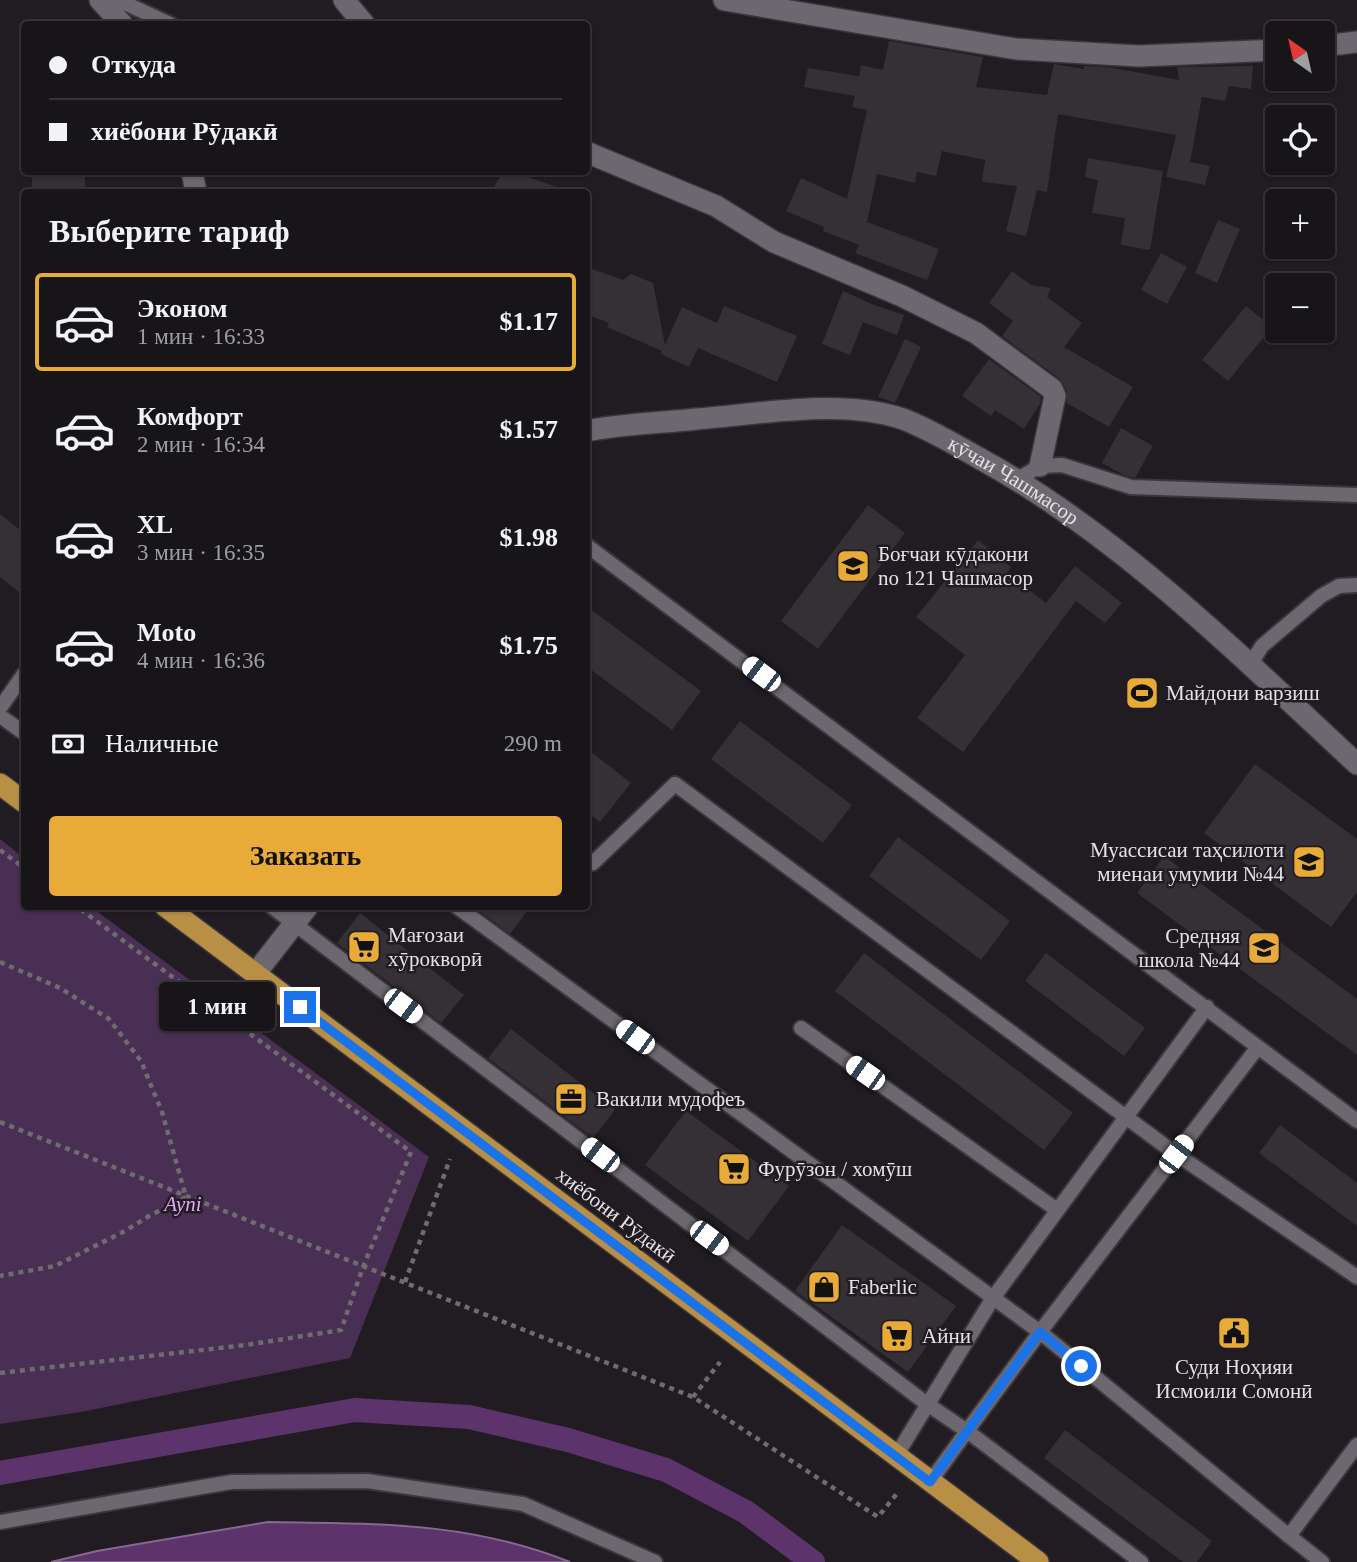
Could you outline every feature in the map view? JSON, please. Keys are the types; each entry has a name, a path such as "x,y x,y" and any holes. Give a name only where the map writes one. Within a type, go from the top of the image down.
{"highway":[{"path":"0,784 21,800"},
{"name":"хиёбони Рӯдакӣ","path":"169,910 1038,1562"}],"street":[{"path":"100,0 119,21"},
{"path":"344,0 362,21"},
{"path":"724,0 1016,49 1139,56 1265,51"},
{"path":"1335,45 1357,42"},
{"path":"590,154 716,206 774,242 902,296 976,333 1052,389 1055,396 1040,466"},
{"name":"кӯчаи Чашмасор","path":"590,431 807,409 862,410 902,419 1018,479 1086,526 1198,616 1357,764"},
{"path":"255,974 305,910"}],"lane":[{"path":"118,0 164,21"},
{"path":"1018,479 1040,466 1062,465 1131,487 1357,495"},
{"path":"590,548 1357,1121"},
{"path":"1250,665 1262,646 1321,596 1339,586 1357,585"},
{"path":"0,708 21,678"},
{"path":"0,716 21,731"},
{"path":"590,861 593,863 675,784 1176,1154 1357,1277"},
{"path":"276,910 927,1404 1141,1562"},
{"path":"461,910 1040,1332 1322,1562"},
{"path":"896,1456 993,1298 1207,1007"},
{"path":"801,1028 1057,1210"},
{"path":"930,1482 1040,1332 1258,1047"},
{"path":"1289,1536 1357,1445"},
{"path":"0,1522 231,1482 367,1481 523,1504 655,1562"}],"path":[{"path":"0,850 21,866"},
{"path":"0,1373 246,1345 341,1330 363,1267 411,1152 81,910"},
{"path":"0,962 60,988 109,1019 141,1061 162,1112 186,1197"},
{"path":"0,1122 692,1397 878,1517 900,1491"},
{"path":"405,1282 450,1159"},
{"path":"0,1276 55,1266 186,1197"},
{"path":"692,1397 720,1362"}],"green space":[{"name":"Ayni","path":"0,839 21,856 21,910 95,910 429,1157 350,1358 81,1412 0,1424"}],"shaded area":[{"path":"268,1522 421,1527 495,1539 570,1562 51,1562 97,1551"}],"building":[{"path":"889,41 983,57 976,87 1047,95 1054,64 1084,69 1084,66 1108,67 1179,80 1177,67 1253,66 1251,89 1229,86 1225,101 1202,97 1190,162 1210,166 1205,185 1166,177 1176,135 1058,114 1047,192 1037,190 1026,236 1006,231 1017,186 982,182 985,160 942,151 936,176 917,172 915,183 877,174 867,222 939,249 927,280 855,253 859,245 823,231 824,227 786,211 801,178 847,199 867,110 852,107 855,96 804,87 808,68 859,76 861,65 883,70"},
{"path":"1088,158 1163,171 1150,250 1121,245 1125,218 1092,213 1098,180 1085,177"},
{"path":"32,175 85,175 85,189 32,189"},
{"path":"501,175 522,175 562,189 493,189"},
{"path":"1218,220 1240,229 1217,283 1195,273"},
{"path":"1161,253 1187,267 1167,304 1141,290"},
{"path":"590,268 623,280 631,274 653,283 665,345 682,307 717,323 724,306 797,336 777,382 698,348 689,367 661,354 662,351 607,327 609,323 590,316"},
{"path":"1012,271 1031,285 1051,288 1047,297 1082,323 1064,347 1133,387 1109,427 1067,403 1067,391 1060,379 1002,336 1013,321 989,303"},
{"path":"843,291 904,315 897,335 863,322 850,355 822,344"},
{"path":"1246,306 1265,321 1265,336 1228,381 1202,360"},
{"path":"905,339 921,347 895,403 878,397"},
{"path":"989,359 1041,397 1040,404 1024,429 995,410 991,416 962,396"},
{"path":"1121,428 1153,446 1135,478 1102,463"},
{"path":"868,505 905,533 818,649 781,621"},
{"path":"0,514 21,531 21,594 0,577"},
{"path":"978,540 1011,567 1007,573 1046,603 1075,566 1122,603 1105,623 1076,601 963,752 917,718 965,655 916,617"},
{"path":"590,609 701,691 672,730 590,669"},
{"path":"740,721 852,805 823,843 711,759"},
{"path":"590,751 631,783 600,822 590,814"},
{"path":"1255,764 1357,839 1357,892 1331,927 1204,833"},
{"path":"898,837 1010,921 981,960 869,876"},
{"path":"1164,856 1357,999 1357,1055 1137,893"},
{"path":"478,910 528,910 510,934"},
{"path":"360,913 464,995 441,1023 337,943"},
{"path":"864,953 1073,1113 1044,1150 835,991"},
{"path":"1046,953 1145,1028 1124,1056 1025,981"},
{"path":"511,1029 615,1110 593,1138 488,1058"},
{"path":"686,1111 789,1186 748,1241 645,1165"},
{"path":"1280,1125 1357,1183 1357,1226 1259,1153"},
{"path":"842,1225 956,1306 908,1372 795,1291"},
{"path":"1065,1430 1212,1541 1197,1562 1183,1562 1044,1458"}],"waterway":[{"path":"0,1473 355,1410 469,1417 568,1440 666,1470 746,1512 813,1562"}],"place":[{"name":"Боғчаи кӯдакони no 121 Чашмасор","path":"853,566"},
{"name":"Майдони варзиш","path":"1142,693"},
{"name":"Муассисаи таҳсилоти миенаи умумии №44","path":"1309,862"},
{"name":"Мағозаи хӯрокворӣ","path":"364,947"},
{"name":"Средняя школа №44","path":"1264,948"},
{"name":"Вакили мудофеъ","path":"571,1099"},
{"name":"Фурӯзон / хомӯш","path":"734,1169"},
{"name":"Faberlic","path":"824,1287"},
{"name":"Суди Ноҳияи Исмоили Сомонӣ","path":"1234,1333"},
{"name":"Айни","path":"897,1336"}],"route":[{"path":"300,1007 930,1482 1040,1332 1081,1366"}]}
